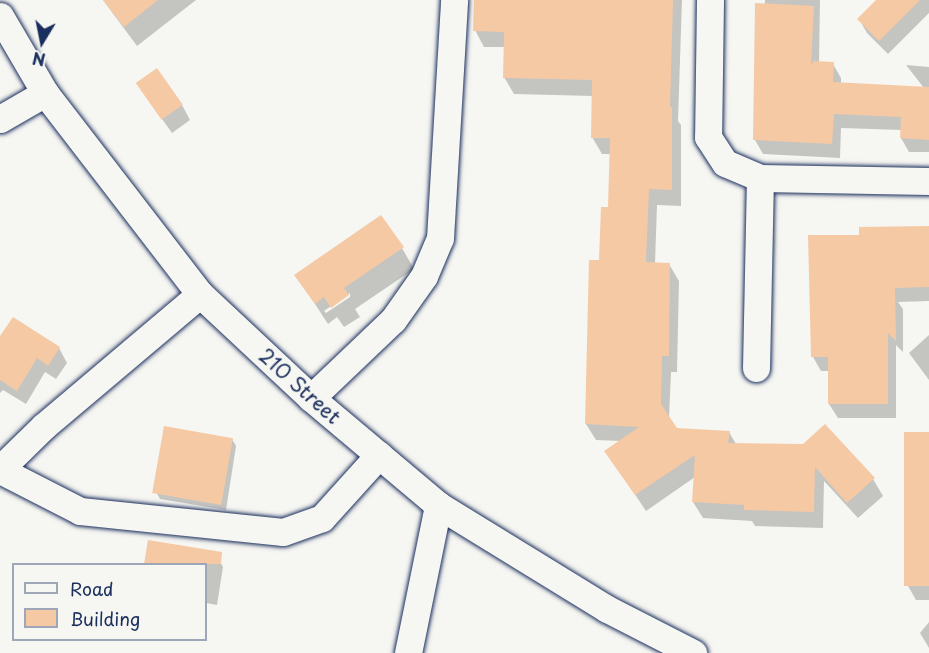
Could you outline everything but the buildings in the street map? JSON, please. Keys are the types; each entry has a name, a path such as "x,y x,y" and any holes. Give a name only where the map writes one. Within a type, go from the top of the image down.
{"street":[{"path":"311,398 393,320 424,276 440,238 454,0"},
{"path":"710,0 708,137 725,163 760,178 929,181"},
{"name":"210 Street","path":"0,16 45,93 200,294 311,398 438,505 607,609 689,652"},
{"path":"0,119 45,93"},
{"path":"756,368 760,178"},
{"path":"200,294 44,426 0,470 80,511 283,532 322,518 378,455"},
{"path":"408,653 438,505"}]}
